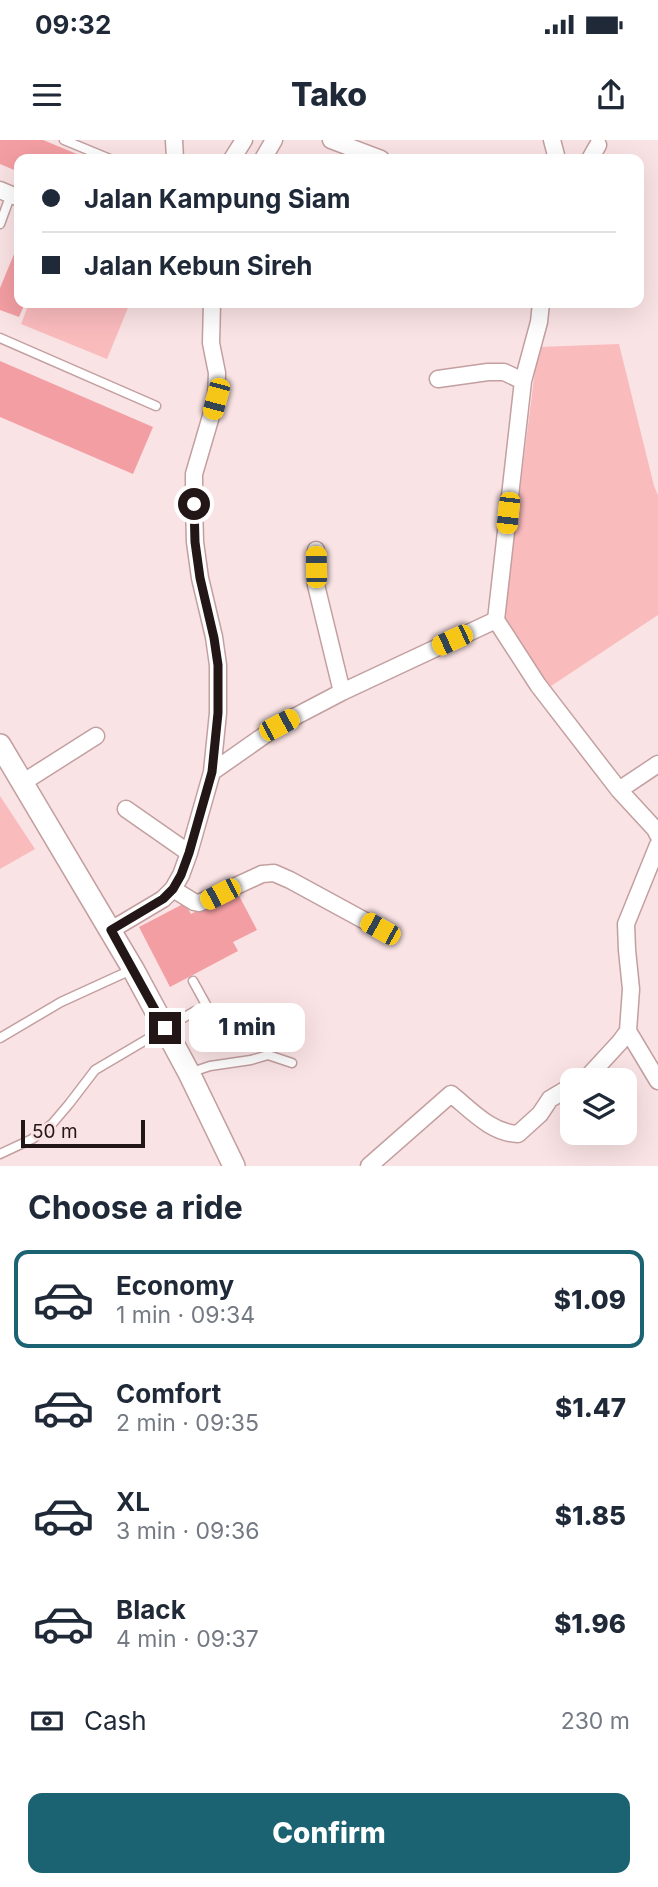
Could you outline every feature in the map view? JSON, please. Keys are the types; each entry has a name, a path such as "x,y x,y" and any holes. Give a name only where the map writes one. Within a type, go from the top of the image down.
{"street":[{"path":"331,140 369,154"},
{"path":"111,930 163,899 173,889 189,853 212,772 218,713 218,665 200,578 194,504 194,474 216,399 217,373 211,343 212,308"},
{"path":"540,308 523,381 496,620 538,685 619,790 658,835"},
{"path":"438,379 504,372 523,381"},
{"path":"316,550 316,585 342,692"},
{"path":"212,772 279,725 342,692 496,620"},
{"path":"22,783 96,736"},
{"path":"0,745 133,969 189,1073 234,1166"},
{"path":"619,790 658,764"},
{"path":"125,809 189,853"},
{"path":"596,1068 628,1031 631,989 626,924 658,845"},
{"path":"173,889 199,903 261,874 274,873 380,929"},
{"path":"628,1031 658,1082"},
{"path":"369,1166 451,1094 495,1130 518,1134 540,1114 550,1098 560,1093"}],"lane":[{"path":"64,140 98,154"},
{"path":"0,224 10,194"},
{"path":"0,338 156,406"},
{"path":"0,1038 61,1002 133,969"},
{"path":"193,981 209,1010 222,1022"},
{"path":"0,1154 32,1139 52,1124 95,1070 195,1012 209,1010"},
{"path":"189,1073 210,1066 268,1055 292,1063"}],"shaded area":[{"path":"27,308 128,308 107,359 21,324"},
{"path":"619,344 658,495 658,615 548,688 504,615 538,347"},
{"path":"0,796 35,849 0,869"}],"building":[{"path":"0,140 43,140 77,154 14,154 14,170 0,164"},
{"path":"14,254 14,308 23,308 19,317 0,310 0,288"},
{"path":"0,361 153,427 133,474 0,417"},
{"path":"236,890 257,930 233,942 238,951 170,987 139,927 185,903 191,914"}],"route":[{"path":"165,1028 111,930 163,899 173,889 189,853 212,772 218,713 218,665 200,578 194,504"}]}
